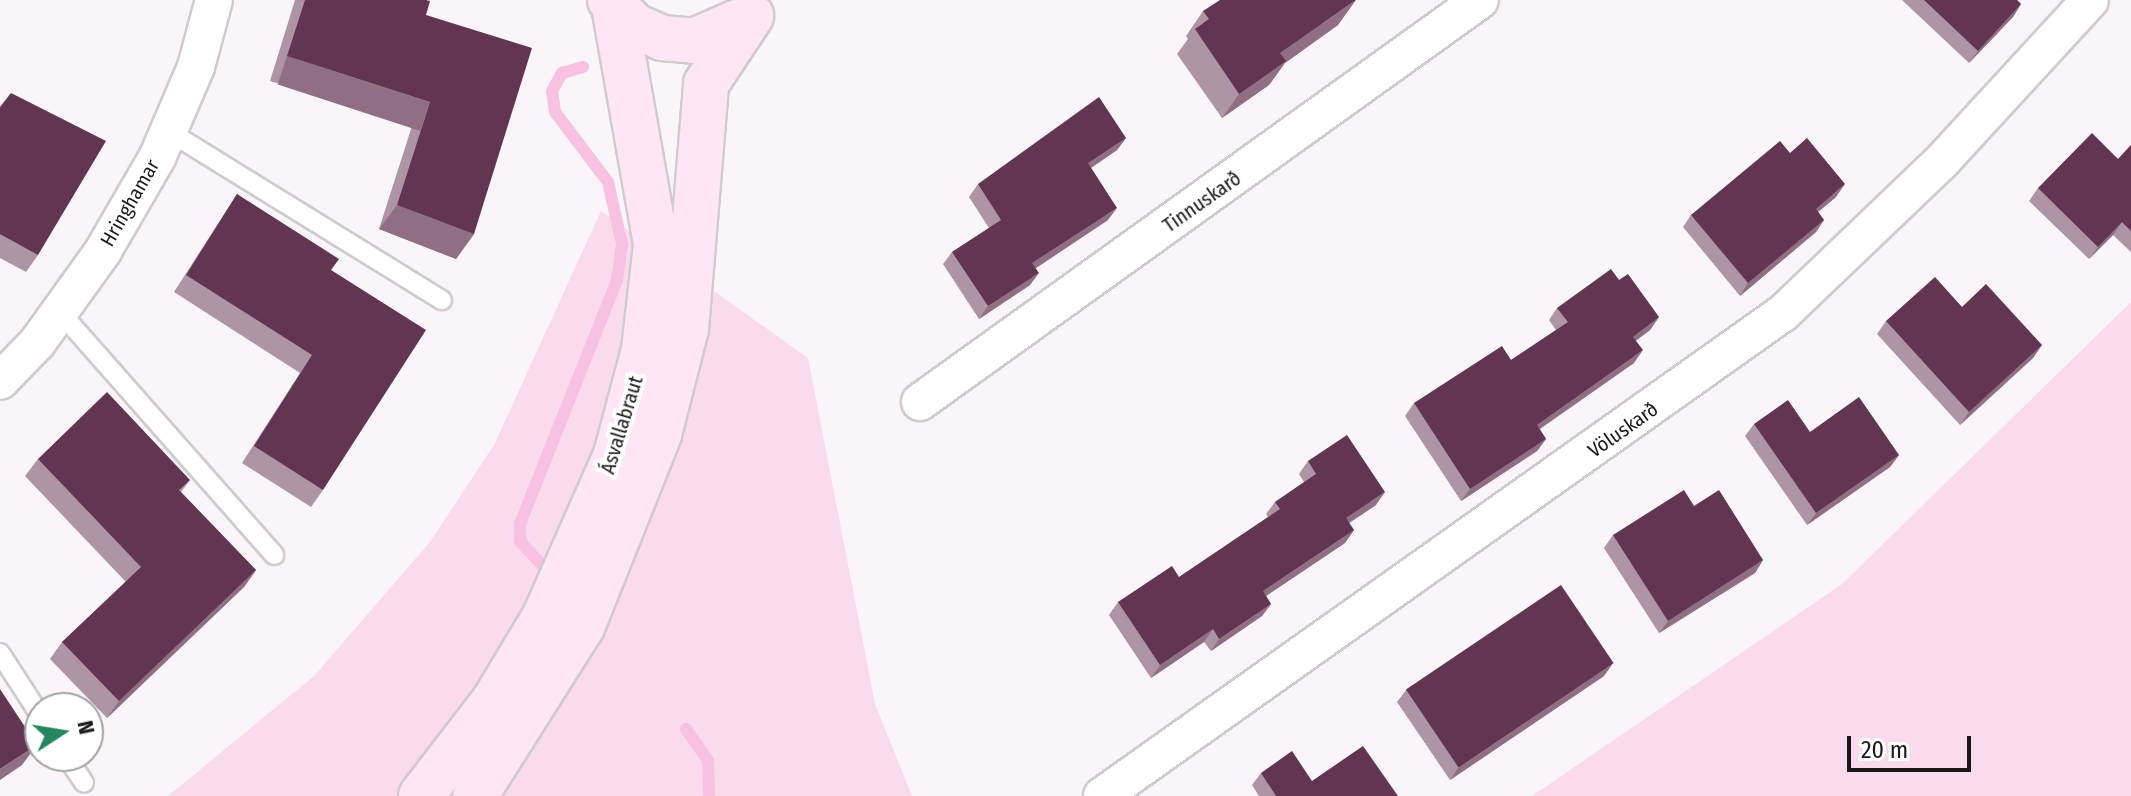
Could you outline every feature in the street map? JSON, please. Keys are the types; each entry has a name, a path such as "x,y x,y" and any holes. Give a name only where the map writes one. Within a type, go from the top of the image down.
{"main road":[{"path":"612,4 662,38 694,41 758,8"},
{"name":"Ásvallabraut","path":"421,796 494,701 545,616 616,455 644,350 656,244 612,4"},
{"name":"Ásvallabraut","path":"475,796 582,627 659,434 686,329 706,84 758,8"}],"street":[{"name":"Hringhamar","path":"0,381 60,312 168,131 214,0"},
{"name":"Tinnuskarð","path":"920,402 1480,0"},
{"name":"Völuskarð","path":"1102,796 1783,313 1943,160 2090,0"}],"lane":[{"path":"168,131 442,300"},
{"path":"60,312 274,555"},
{"path":"0,653 25,692"},
{"path":"77,772 84,783"}],"shaded area":[{"path":"601,211 808,358 875,704 912,796 168,796 314,676 430,542 494,445"},
{"path":"2131,302 2131,796 1532,796 1842,584"}],"building":[{"path":"305,0 426,0 430,1 426,15 532,48 474,234 397,205 430,102 287,56"},
{"path":"1220,0 1356,0 1280,53 1286,61 1239,94 1195,29 1209,19 1203,11"},
{"path":"1924,0 2017,0 2021,4 1978,51"},
{"path":"11,93 106,141 38,255 0,234 0,107"},
{"path":"1099,97 1126,138 1088,163 1117,208 1032,263 1039,273 988,306 952,252 1001,220 978,184"},
{"path":"2092,133 2118,159 2131,145 2131,231 2122,222 2098,247 2038,188"},
{"path":"1807,138 1845,184 1816,209 1824,220 1748,283 1691,215 1780,141 1790,153"},
{"path":"237,194 339,259 331,270 426,330 323,490 254,446 312,355 186,275"},
{"path":"1611,269 1619,280 1628,274 1659,317 1633,337 1643,350 1537,425 1546,439 1470,489 1414,403 1502,346 1511,360 1568,322 1557,308"},
{"path":"1935,277 1962,307 1986,284 2042,345 1969,412 1886,321"},
{"path":"107,392 190,480 179,490 256,570 119,701 62,642 141,567 38,459"},
{"path":"1859,397 1899,455 1816,513 1754,424 1788,400 1810,432"},
{"path":"1347,435 1385,492 1346,518 1354,530 1263,591 1271,604 1219,639 1213,629 1160,665 1118,602 1172,566 1179,577 1280,509 1275,502 1316,474 1308,461"},
{"path":"1684,490 1694,506 1719,490 1763,560 1668,621 1613,535"},
{"path":"1561,585 1614,663 1459,767 1406,690"},
{"path":"0,689 24,725 24,753 0,769"},
{"path":"1363,746 1398,796 1276,796 1261,773 1292,751 1312,781"}],"waterway":[{"path":"542,565 520,541 520,524 617,280 622,244 608,182 555,112 552,91 562,73 583,67"},
{"path":"686,729 708,761 709,796"}]}
